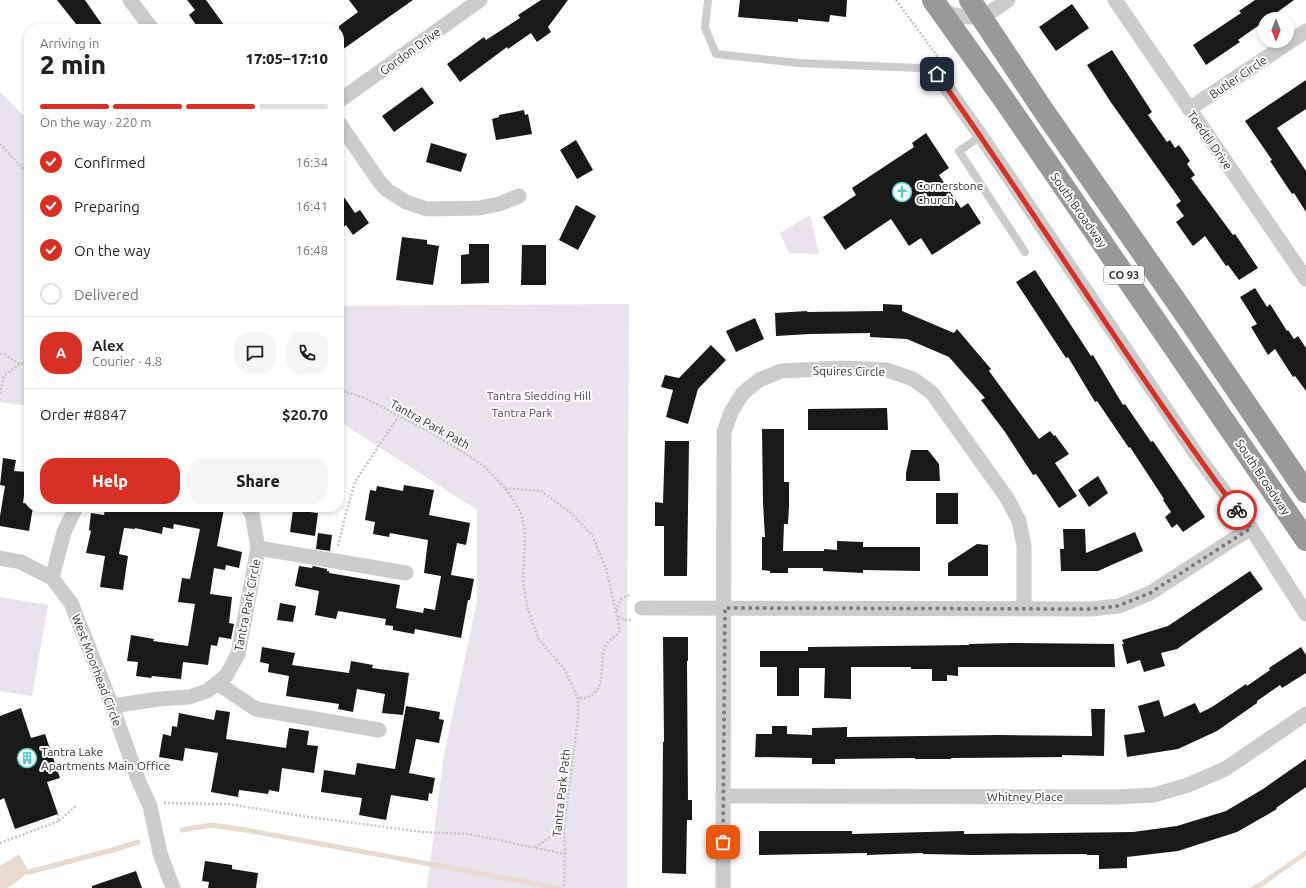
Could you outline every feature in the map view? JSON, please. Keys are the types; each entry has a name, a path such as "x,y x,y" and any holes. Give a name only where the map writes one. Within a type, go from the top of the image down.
{"highway":[{"name":"CO 93","path":"970,0 1052,123 1187,317 1306,492"},
{"name":"South Broadway","path":"937,6 1005,101 1306,540"}],"street":[{"path":"130,0 148,24"},
{"name":"Gordon Drive","path":"344,97 480,0"},
{"path":"937,6 960,16 982,18 1008,0"},
{"name":"Toedtli Drive","path":"1115,0 1306,279"},
{"name":"Butler Circle","path":"1189,109 1306,31"},
{"path":"939,68 981,136 1196,454 1251,528 1306,614"},
{"path":"344,129 379,181 387,190 406,202 427,209 479,208 499,204 519,196"},
{"name":"Squires Circle","path":"723,888 725,608 724,432 731,412 744,393 759,380 781,371 842,368 887,370 913,379 932,393 1007,498 1019,522 1024,546 1024,609"},
{"path":"52,578 64,532 74,512"},
{"name":"Tantra Park Circle","path":"112,706 190,697 207,691 226,676 238,654 258,548 251,512"},
{"path":"642,608 1091,609 1118,606 1150,593 1251,528"},
{"path":"258,548 406,573"},
{"name":"West Moorhead Circle","path":"0,558 22,562 52,578 71,603 112,706 139,782 150,806 160,853 173,888"},
{"path":"217,683 256,709 379,730"},
{"name":"Whitney Place","path":"723,796 1117,797 1154,795 1188,785 1225,769 1306,714"}],"lane":[{"path":"708,0 705,28 716,54 798,63 939,68"},
{"path":"981,136 958,151 1025,252"}],"path":[{"path":"896,0 939,68"},
{"path":"0,144 24,170"},
{"path":"0,354 5,355 20,364"},
{"path":"0,394 4,376 20,364 24,363"},
{"name":"Tantra Park Path","path":"344,391 366,398 398,417 426,430 463,452 486,468 505,488 522,515 525,534 523,582 528,610 538,638 565,670 578,699 578,719 564,827 564,888"},
{"path":"335,560 355,482 398,417"},
{"path":"505,488 541,492 570,512 592,535 606,568 618,616 620,631 606,646 602,662 602,676 598,688 590,696 578,699"},
{"path":"618,616 618,603 621,598 631,595"},
{"path":"150,806 167,802 228,804 302,816 416,831 469,834 565,854"},
{"path":"0,843 59,821 76,806"},
{"path":"58,814 59,821"},
{"path":"535,847 564,827"}],"green space":[{"path":"0,92 24,116 24,405 0,402"},
{"path":"810,215 819,254 789,253 780,233"},
{"name":"Tantra Park","path":"629,304 627,888 427,888 444,755 477,602 477,510 344,424 344,306"},
{"path":"0,597 48,605 32,696 0,691"}],"shaded area":[{"path":"19,854 29,872 8,888 0,888 0,866"}],"building":[{"path":"57,0 85,0 102,24 76,24"},
{"path":"187,0 206,0 223,24 195,24 189,15 195,10"},
{"path":"349,0 413,0 344,48 344,24 342,24 358,12"},
{"path":"541,0 568,0 548,27 551,32 537,42 531,33 508,49 507,47 460,82 447,64 484,37 486,40 520,18 518,15"},
{"path":"740,0 847,0 846,17 830,15 829,22 798,19 798,22 738,17"},
{"path":"1255,0 1294,0 1278,12 1258,12 1258,26 1238,40 1240,42 1206,65 1193,45 1241,13 1239,11"},
{"path":"1072,4 1089,28 1056,51 1039,27"},
{"path":"1112,50 1152,112 1148,115 1167,142 1170,140 1175,148 1179,145 1190,161 1187,164 1195,175 1191,178 1233,235 1235,234 1258,268 1239,280 1228,265 1226,266 1205,236 1193,246 1176,222 1184,216 1176,205 1181,201 1110,101 1087,65"},
{"path":"1306,80 1306,109 1277,128 1306,171 1306,212 1294,193 1292,194 1270,161 1272,160 1245,121"},
{"path":"422,87 434,103 394,132 382,116"},
{"path":"524,110 525,115 528,114 532,134 496,140 492,119 499,117 499,115"},
{"name":"Cornerstone Church","path":"926,133 949,168 939,175 961,208 968,203 981,223 932,255 921,238 909,246 891,219 845,250 823,217 856,195 852,188 914,147 912,143"},
{"path":"576,140 593,170 577,179 560,150"},
{"path":"431,143 467,154 461,172 426,162"},
{"path":"344,197 355,213 360,210 369,223 353,235 346,225 344,226"},
{"path":"576,205 596,216 578,250 559,240"},
{"path":"402,237 427,240 427,244 439,246 433,285 396,280"},
{"path":"469,244 489,244 489,283 461,284 461,255 469,254"},
{"path":"522,245 546,245 546,285 521,285"},
{"path":"1035,270 1091,356 1093,355 1123,405 1125,404 1151,442 1153,441 1205,517 1183,532 1177,524 1172,528 1165,517 1171,512 1163,500 1164,499 1130,447 1129,448 1097,401 1095,402 1068,357 1066,358 1016,282"},
{"path":"1255,288 1267,307 1270,304 1287,331 1288,330 1294,339 1298,336 1306,348 1306,391 1295,376 1293,377 1275,349 1268,355 1251,327 1257,324 1240,297"},
{"path":"883,304 902,305 902,311 954,333 957,329 991,369 989,371 1039,439 1050,431 1054,436 1055,435 1069,454 1055,463 1077,496 1059,508 1036,474 1033,475 1005,432 981,400 985,398 949,357 907,339 870,337 870,333 776,336 775,313 807,311 883,311"},
{"path":"755,318 764,339 736,352 726,331"},
{"path":"711,345 726,360 698,389 688,424 666,417 673,390 661,387 665,375 679,378"},
{"path":"887,408 888,430 808,430 808,409"},
{"path":"762,429 784,429 784,482 789,482 789,506 788,524 784,524 783,551 824,551 824,549 837,550 837,541 863,542 863,547 920,547 920,571 863,570 863,573 823,571 823,568 788,568 788,573 770,573 770,571 762,570 762,537 765,537"},
{"path":"665,441 689,441 687,576 664,576 664,526 655,526 655,502 663,503"},
{"path":"911,450 928,450 939,464 940,481 906,481 906,473"},
{"path":"3,458 16,460 14,471 24,472 24,512 32,512 29,531 0,526 0,516 5,486 0,485"},
{"path":"1098,476 1108,493 1089,507 1078,490"},
{"path":"404,485 434,490 429,515 470,523 466,545 457,543 451,575 474,579 470,600 468,600 461,638 415,629 414,634 393,630 393,626 385,625 386,619 338,611 336,619 315,615 319,591 295,586 299,566 312,568 313,566 327,569 329,573 400,585 396,608 423,613 424,608 435,610 441,576 424,573 428,540 390,533 389,537 373,534 375,522 365,520 370,490 376,491 377,486 403,491"},
{"path":"936,493 958,493 958,524 936,524"},
{"path":"104,512 223,512 217,546 242,552 239,568 226,565 225,570 214,568 210,594 232,597 229,623 234,624 231,639 219,637 217,646 211,645 208,665 183,662 181,679 152,676 151,678 136,676 138,662 127,661 131,635 154,639 153,641 188,646 195,604 178,602 182,578 190,579 200,529 174,524 173,529 163,527 162,534 135,528 124,528 119,554 128,556 123,590 100,587 105,556 86,553 91,531 89,530 91,513 104,515"},
{"path":"293,512 318,513 315,536 290,532"},
{"path":"1063,529 1085,529 1086,553 1135,532 1143,551 1098,571 1061,571 1060,549 1064,549"},
{"path":"318,533 332,535 330,551 316,549"},
{"path":"977,544 988,545 988,576 948,576 948,563"},
{"path":"1250,571 1263,589 1177,649 1161,653 1165,666 1144,672 1140,660 1127,664 1122,640 1168,626"},
{"path":"280,603 296,606 293,622 277,620"},
{"path":"663,637 688,637 688,800 692,800 692,820 687,820 686,874 662,873 664,742"},
{"path":"1010,643 1114,644 1115,667 958,667 958,676 947,675 947,681 932,681 932,669 911,669 911,667 851,667 851,699 824,698 825,668 799,668 799,696 777,696 777,667 760,667 760,651 808,651 808,647"},
{"path":"262,647 295,653 292,665 349,673 351,661 373,665 372,668 409,673 403,715 382,713 385,694 357,689 353,712 338,709 339,704 286,696 289,676 268,672 269,664 260,662"},
{"path":"1301,647 1306,655 1306,673 1282,688 1280,685 1217,731 1178,749 1127,757 1124,735 1145,732 1138,706 1159,700 1164,717 1195,703 1200,713 1212,707 1246,684 1247,686 1270,670 1269,668"},
{"path":"406,706 440,712 439,719 444,720 439,743 416,739 409,773 435,778 432,794 429,793 428,801 391,795 386,820 359,815 362,798 321,792 324,770 355,775 357,763 395,769"},
{"name":"Tantra Lake Apartments Main Office","path":"21,708 31,738 45,734 60,778 47,782 58,814 15,829 4,798 0,800 0,716"},
{"path":"1091,709 1105,709 1104,756 1062,755 1062,757 951,759 835,759 835,764 812,764 812,758 755,757 756,734 772,734 772,726 787,726 787,734 812,735 812,728 847,727 847,737 999,735 1092,736"},
{"path":"216,710 230,712 226,739 286,748 289,728 309,731 307,745 318,746 314,773 282,768 279,792 269,790 268,794 239,790 238,797 211,792 218,753 185,748 183,761 159,757 163,734 171,736 172,726 177,727 179,713 214,720"},
{"path":"1306,759 1306,787 1276,808 1277,809 1237,832 1178,851 1127,857 1127,868 1099,869 1099,855 1087,854 973,855 923,853 867,855 867,853 759,855 759,831 852,831 852,834 964,831 964,834 1133,832 1177,826 1226,811 1263,789"},
{"path":"205,861 232,865 232,869 258,873 256,888 208,888 209,882 202,881"},
{"path":"136,871 142,888 92,888 92,886"}],"waterway":[{"path":"182,830 212,825 559,888"},
{"path":"29,872 138,842"},
{"path":"1254,888 1306,853"}],"way so far":[{"path":"723,842 725,608 1091,609 1118,606 1150,593 1251,528 1237,510"}],"place":[{"name":"Cornerstone Church","path":"902,192"},
{"name":"Tantra Lake Apartments Main Office","path":"27,758"}],"route":[{"path":"937,74 981,136 1196,454 1237,510"}],"park label":[{"name":"Tantra Sledding Hill","path":"539,395"}]}
